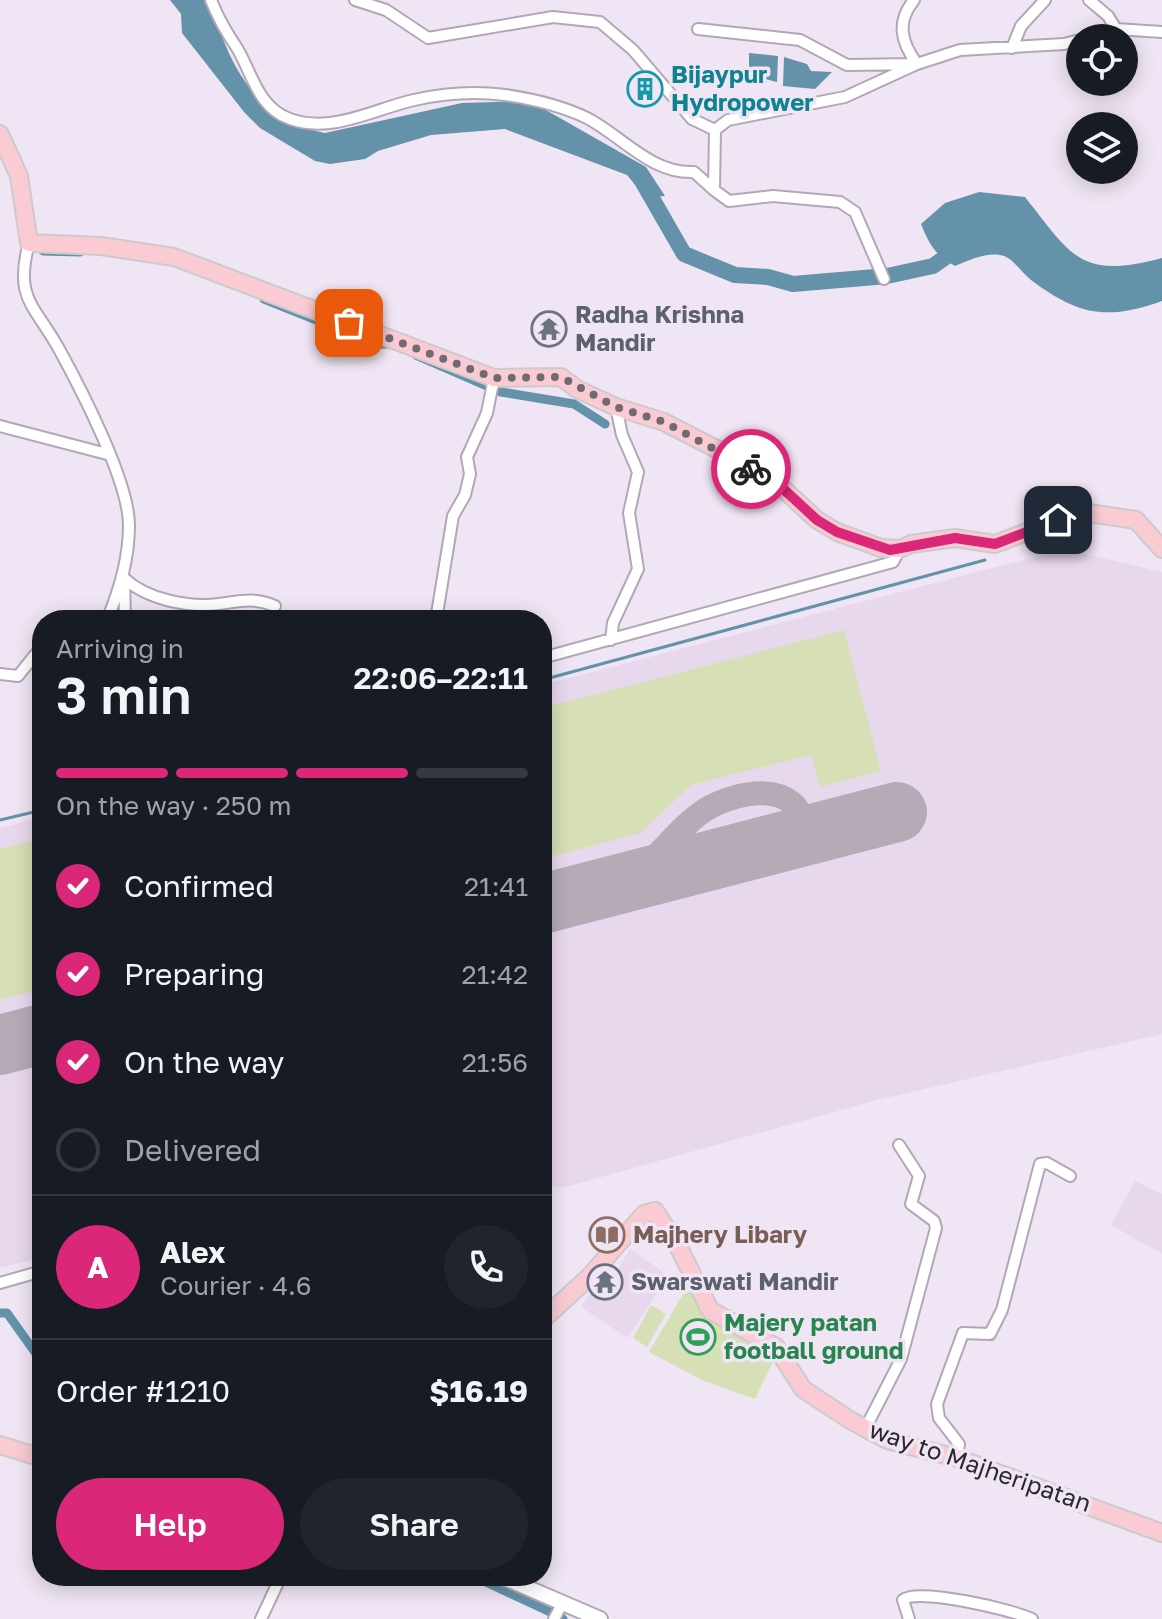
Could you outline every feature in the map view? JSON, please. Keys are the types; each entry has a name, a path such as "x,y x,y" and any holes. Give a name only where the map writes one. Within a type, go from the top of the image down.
{"main road":[{"path":"0,134 19,176 29,243 101,246 174,257 494,378 561,377 616,407 664,422 730,456 778,484 817,520 837,532 881,548 900,549 911,544 955,538 995,544 1066,517 1089,513 1136,520 1162,549"},
{"name":"way to Majheripatan","path":"552,1311 589,1277 644,1214 655,1211 679,1248 710,1310 776,1347 803,1389 865,1429 887,1440 957,1458 1162,1533"},
{"path":"0,1445 32,1455"}],"street":[{"path":"211,0 249,78 265,101 287,119 312,124 349,120 414,100 467,92 506,95 553,105 588,119 656,164 677,173 694,172 729,201 773,196 840,202 855,212 883,276"},
{"path":"355,0 386,10 428,38 553,17 600,22 633,50 692,119 715,130"},
{"path":"914,0 904,12 900,28 917,64"},
{"path":"1012,48 1021,26 1045,0"},
{"path":"1089,0 1113,24"},
{"path":"698,29 800,40 847,65 917,64"},
{"path":"1138,30 1162,32"},
{"path":"715,130 728,120 845,97 917,64 960,50 1066,42"},
{"path":"714,190 715,130"},
{"path":"29,243 23,266 23,293 59,349 116,470 129,522 125,610"},
{"path":"438,610 453,516 465,495 470,474 467,457 487,413 494,378"},
{"path":"611,640 613,623 638,569 629,513 638,472 622,435 616,407"},
{"path":"0,426 107,454"},
{"path":"552,655 893,562 900,549"},
{"path":"124,578 151,597 217,604 249,598 275,606"},
{"path":"111,610 124,578"},
{"path":"0,674 18,676 32,658"},
{"path":"865,1429 901,1359 936,1228 934,1221 911,1204 919,1176 899,1145"},
{"path":"957,1458 959,1444 939,1418 937,1404 963,1333 990,1334 1002,1310 1040,1164 1047,1163 1070,1176"},
{"path":"0,1283 32,1274"},
{"path":"261,1619 276,1586"},
{"path":"522,1586 600,1619"},
{"path":"909,1619 903,1600 908,1595 990,1606 1032,1619"},
{"path":"554,1619 562,1604"}],"shaded area":[{"path":"1065,549 1162,572 1162,1034 877,1100 562,1188 552,1186 552,682"},
{"path":"32,820 32,1260 0,1268 0,828"},
{"path":"1135,1181 1162,1194 1162,1254 1111,1225"},
{"path":"630,1249 669,1276 627,1338 581,1307 597,1284 606,1289"}],"green space":[{"path":"844,630 881,771 820,787 811,755 691,785 641,833 552,856 552,705"},
{"path":"32,841 32,992 0,1000 0,849"},
{"name":"Majery patan football ground","path":"686,1289 699,1299 712,1321 775,1358 755,1399 704,1381 649,1352"},
{"path":"651,1305 666,1314 647,1347 633,1338"}],"water":[{"path":"170,0 210,0 226,46 248,86 262,102 300,126 325,133 462,103 530,101 646,167 665,196 646,198 627,175 505,129 431,135 378,151 365,159 330,164 315,161 260,128 244,112 182,33 181,14"},
{"path":"749,53 778,56 777,82 749,75"},
{"path":"784,57 807,64 811,71 832,72 815,89 783,86"},
{"path":"979,192 1025,197 1067,248 1095,264 1113,266 1162,258 1162,301 1125,311 1093,311 1063,301 1048,292 1002,256 981,256 955,266 942,258 921,224 945,203"}],"waterway":[{"path":"642,181 684,254 735,275 768,277 793,284 887,276 933,266 960,247"},
{"path":"43,251 80,252"},
{"path":"264,299 376,344 392,344"},
{"path":"416,355 501,392 574,404 605,424"},
{"path":"552,677 985,560"},
{"path":"0,820 32,812"},
{"path":"0,1313 7,1313 32,1348"},
{"path":"494,1586 550,1612"}],"taxiway":[{"path":"609,887 639,871 692,820 718,803 765,793 791,802 800,813 804,830 791,855 771,861 722,858"}],"runway":[{"path":"552,901 897,812"},
{"path":"0,1045 32,1037"}],"way so far":[{"path":"349,323 494,378 561,377 577,389 616,407 664,422 751,469"}],"place":[{"name":"Bijaypur Hydropower","path":"645,89"},
{"name":"Radha Krishna Mandir","path":"549,329"},
{"name":"Majhery Libary","path":"607,1235"},
{"name":"Swarswati Mandir","path":"605,1282"},
{"name":"Majery patan football ground","path":"698,1337"}],"route":[{"path":"751,469 778,484 799,500 817,520 837,532 890,550 955,538 995,544 1058,520"}]}
